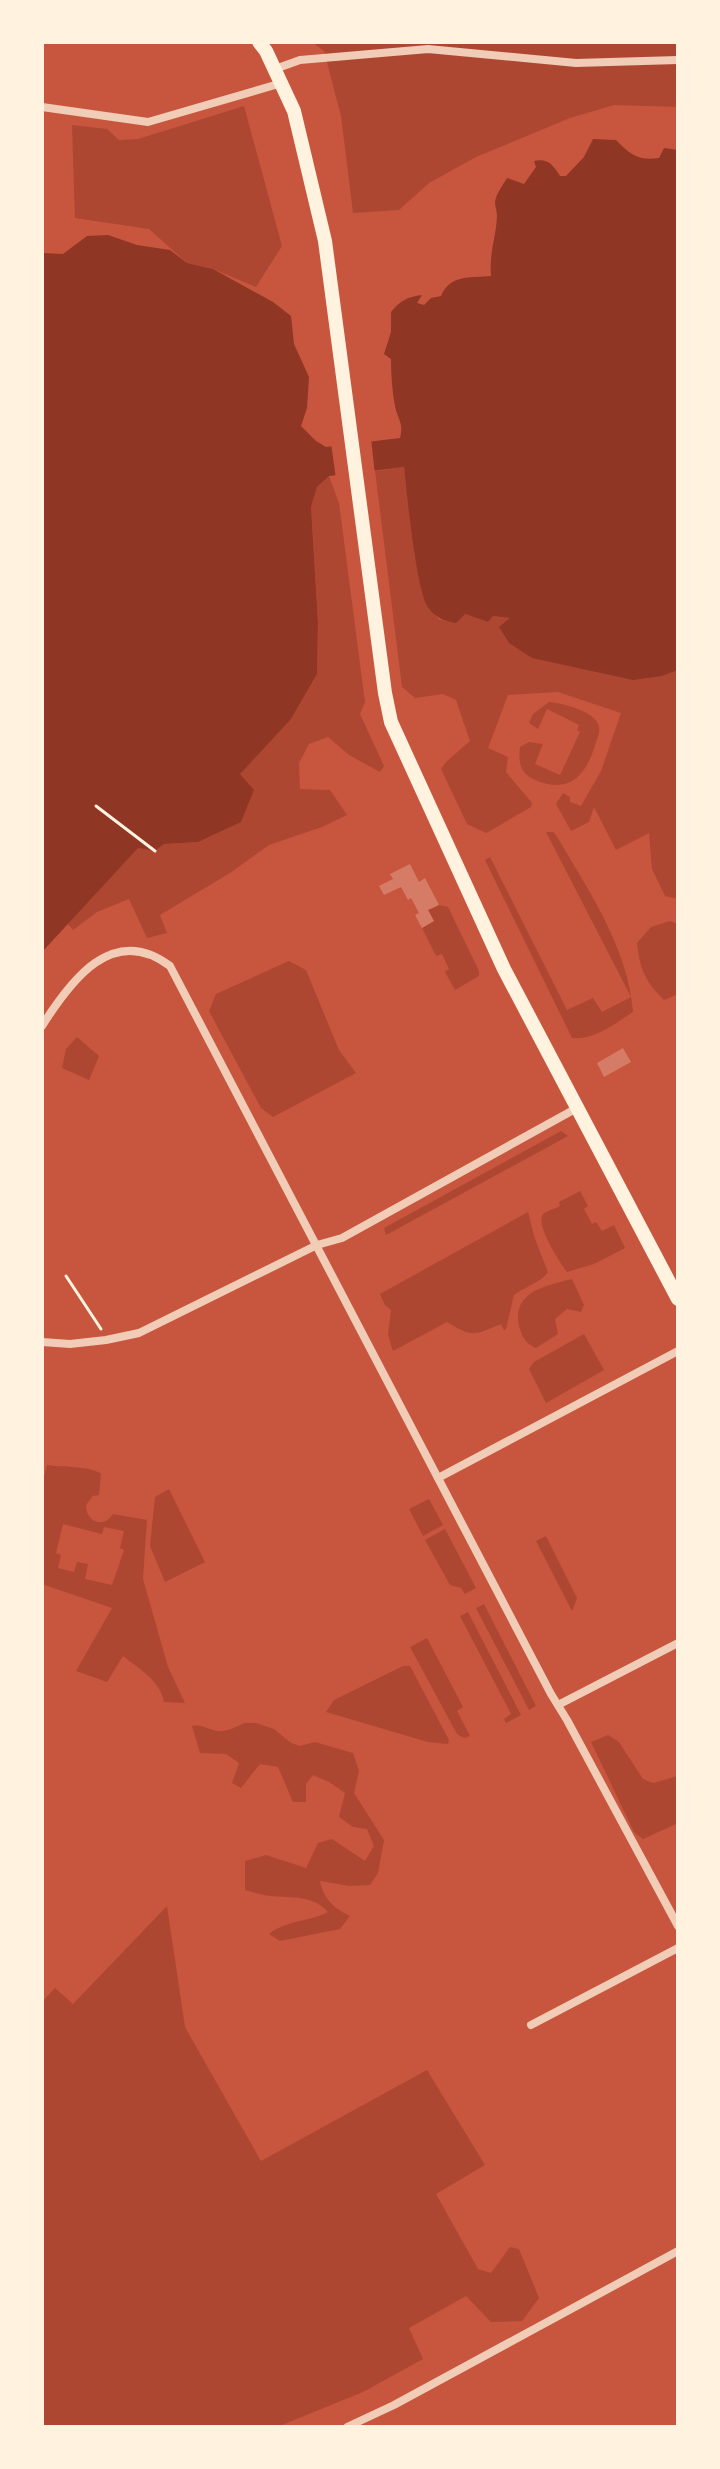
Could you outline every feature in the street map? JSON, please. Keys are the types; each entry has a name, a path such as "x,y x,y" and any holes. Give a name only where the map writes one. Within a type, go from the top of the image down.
{"main road":[{"path":"259,42 294,111 325,241 391,722 504,969 678,1299"}],"street":[{"path":"275,69 300,60 428,49 576,63 678,60"},
{"path":"42,107 148,122 282,83"},
{"path":"42,1026 85,971 121,950 142,951 170,966 558,1705 678,1926"},
{"path":"42,1342 70,1344 139,1333 317,1245 342,1238 577,1108"},
{"path":"438,1478 678,1351"},
{"path":"558,1705 678,1643"},
{"path":"531,2025 678,1948"},
{"path":"347,2427 394,2405 678,2251"}],"path":[{"path":"96,806 155,851"},
{"path":"66,1276 106,1340"}],"shaded area":[{"path":"312,42 678,42 678,107 614,105 570,118 476,157 429,183 399,210 353,213 341,116 324,51"},
{"path":"244,106 282,246 256,287 213,269 187,263 149,229 75,218 72,125 107,129 119,140 138,139"},
{"path":"593,139 616,140 631,153 646,159 659,158 664,148 678,150 678,670 633,680 532,658 509,643 499,627 510,618 493,616 488,622 465,614 456,623 438,617 429,609 420,584 404,467 329,476 317,487 311,507 318,623 317,674 291,719 240,774 254,790 241,822 198,842 164,844 155,851 138,848 42,952 42,253 63,254 87,236 108,235 137,245 170,250 187,263 213,269 273,302 291,316 294,344 309,377 307,408 301,426 316,441 326,447 400,438 401,425 394,400 391,359 384,354 391,332 391,312 404,300 417,296 422,295 417,303 424,305 431,298 441,296 456,281 491,276 497,216 495,202 507,178 524,184 536,167 534,161 539,160 550,163 560,176 566,176 584,157"},
{"path":"404,467 415,557 427,607 440,620 465,614 488,622 493,616 511,618 500,627 662,676 678,670 678,899 665,896 652,869 649,833 616,850 594,807 589,822 571,831 556,804 563,793 570,797 570,802 581,806 601,771 621,713 558,692 508,695 488,748 508,757 506,772 532,803 531,807 486,833 467,824 441,769 470,741 456,700 443,694 415,698 402,687 375,471"},
{"path":"329,476 339,503 365,702 360,714 384,766 380,772 349,755 328,737 309,744 299,763 300,789 330,790 347,815 269,845 230,873 160,915 167,933 147,938 129,899 97,912 73,930 67,923 138,848 155,851 164,844 198,842 239,774 291,719 317,674 318,623 311,507 317,487"},
{"path":"549,702 590,715 599,729 592,754 582,773 557,785 533,779 523,770 519,757 520,747 529,742 543,744 535,764 560,775 580,732 577,730 579,725 547,709 538,729 529,723 533,714"},
{"path":"546,832 556,835 605,920 623,965 631,997"},
{"path":"490,857 567,1010 593,998 602,1012 631,997 633,1012 596,1034 572,1038 485,860"},
{"path":"439,905 448,907 479,971 479,976 455,990 445,972 449,969 442,954 436,956 422,928 433,921 428,910"},
{"path":"670,921 678,924 678,994 664,1000 644,974 637,943 651,927"},
{"path":"289,961 306,970 339,1050 356,1073 273,1117 261,1108 209,1011 216,994"},
{"path":"77,1037 99,1056 89,1080 62,1068 66,1049"},
{"path":"561,1131 568,1136 386,1235 384,1228"},
{"path":"580,1191 592,1224 596,1222 602,1231 614,1225 625,1248 594,1264 567,1272 541,1221 547,1211 560,1206 559,1202"},
{"path":"528,1212 548,1272 514,1295 506,1329 501,1324 468,1333 447,1322 393,1351 388,1335 391,1310 380,1294"},
{"path":"572,1279 584,1305 581,1312 567,1309 555,1319 558,1334 536,1348 526,1341 520,1329 518,1317 524,1299 540,1288"},
{"path":"584,1334 604,1370 546,1403 529,1369 534,1362"},
{"path":"47,1465 97,1471 101,1474 99,1495 93,1496 86,1505 92,1519 105,1521 113,1514 147,1520 143,1579 168,1667 185,1703 164,1702 153,1681 123,1656 107,1682 76,1671 112,1608 42,1584 42,1484","holes":["63,1524 102,1534 104,1527 124,1531 120,1548 124,1550 112,1585 85,1579 88,1564 77,1562 74,1572 58,1568 61,1555 56,1553"]},
{"path":"169,1489 205,1562 165,1582 150,1546 155,1497"},
{"path":"429,1499 443,1525 423,1536 409,1509"},
{"path":"445,1529 476,1588 465,1594 461,1588 450,1585 425,1540"},
{"path":"546,1536 577,1598 572,1611 536,1541"},
{"path":"484,1604 536,1706 529,1710 476,1608"},
{"path":"468,1612 521,1715 506,1723 504,1719 511,1714 460,1616"},
{"path":"427,1638 463,1707 457,1711 470,1736 464,1738 457,1734 410,1647"},
{"path":"403,1666 410,1666 449,1740 448,1744 428,1742 326,1712 334,1700"},
{"path":"244,1723 274,1729 291,1743 300,1746 315,1742 353,1753 359,1771 354,1793 384,1840 378,1873 370,1885 349,1886 320,1881 330,1903 350,1916 340,1929 280,1941 269,1934 283,1926 328,1912 309,1900 245,1890 245,1861 266,1855 306,1868 318,1843 332,1839 365,1861 374,1846 367,1829 353,1827 339,1817 345,1793 329,1782 313,1775 306,1784 306,1802 293,1802 278,1767 260,1764 241,1788 232,1783 239,1763 226,1754 200,1753 192,1726 221,1731"},
{"path":"608,1735 619,1742 643,1779 653,1783 678,1776 678,1823 643,1839 634,1832 591,1742"},
{"path":"167,1906 185,2027 261,2161 427,2070 485,2165 436,2194 478,2269 491,2273 510,2247 519,2249 539,2298 522,2321 491,2322 466,2296 409,2328 423,2359 363,2392 277,2427 42,2427 42,2002 55,1988 73,2004"}],"pier":[{"path":"371,438 375,475 336,479 331,443"}],"building":[{"path":"410,864 419,882 425,878 439,905 428,910 434,921 422,928 415,915 419,913 401,887 384,895 379,886 393,879 390,874"},
{"path":"623,1048 631,1062 604,1077 597,1063"}]}
